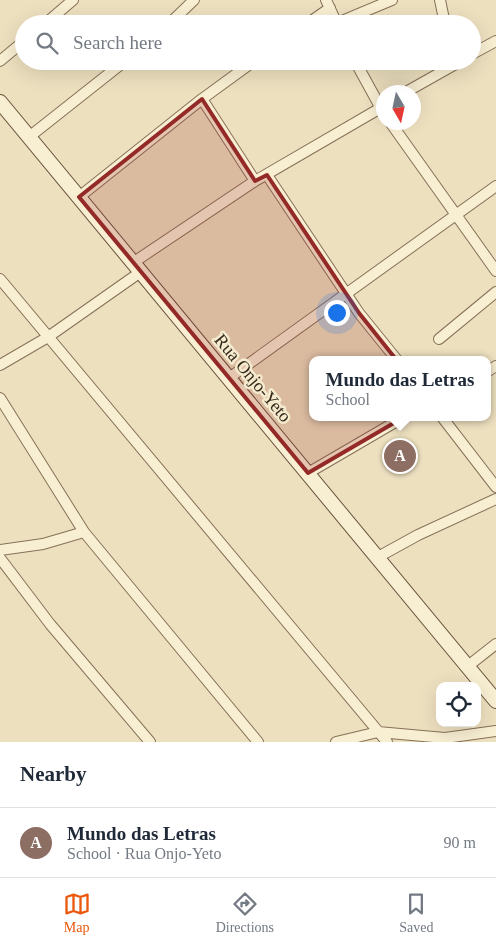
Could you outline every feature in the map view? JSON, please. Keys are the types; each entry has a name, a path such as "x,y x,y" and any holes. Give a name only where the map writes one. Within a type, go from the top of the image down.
{"main road":[{"name":"Rua Onjo-Yeto","path":"0,102 138,266 496,701"}],"street":[{"path":"55,15 73,0"},
{"path":"178,15 194,0"},
{"path":"358,15 392,0"},
{"path":"440,0 443,15"},
{"path":"316,15 328,4"},
{"path":"481,49 496,41"},
{"path":"0,61 15,48"},
{"path":"29,137 114,70"},
{"path":"79,197 202,99 242,70"},
{"path":"360,70 376,98"},
{"path":"418,85 443,70"},
{"path":"202,99 255,181"},
{"path":"0,365 48,337 138,266 255,181 376,112"},
{"path":"396,130 496,272"},
{"path":"267,175 346,294 394,356"},
{"path":"229,378 496,186"},
{"path":"0,279 387,742"},
{"path":"438,339 496,292"},
{"path":"0,398 84,532 258,742"},
{"path":"308,473 397,421"},
{"path":"445,421 496,487"},
{"path":"378,557 418,535 496,499"},
{"path":"0,550 42,544 84,532"},
{"path":"0,558 50,624 150,742"},
{"path":"468,666 496,644"},
{"path":"336,742 378,732 445,738 496,731"}],"highlighted area":[{"path":"202,99 255,181 267,175 359,313 430,402 308,473 79,197"}],"place":[{"name":"Mundo das Letras","path":"400,456"}]}
